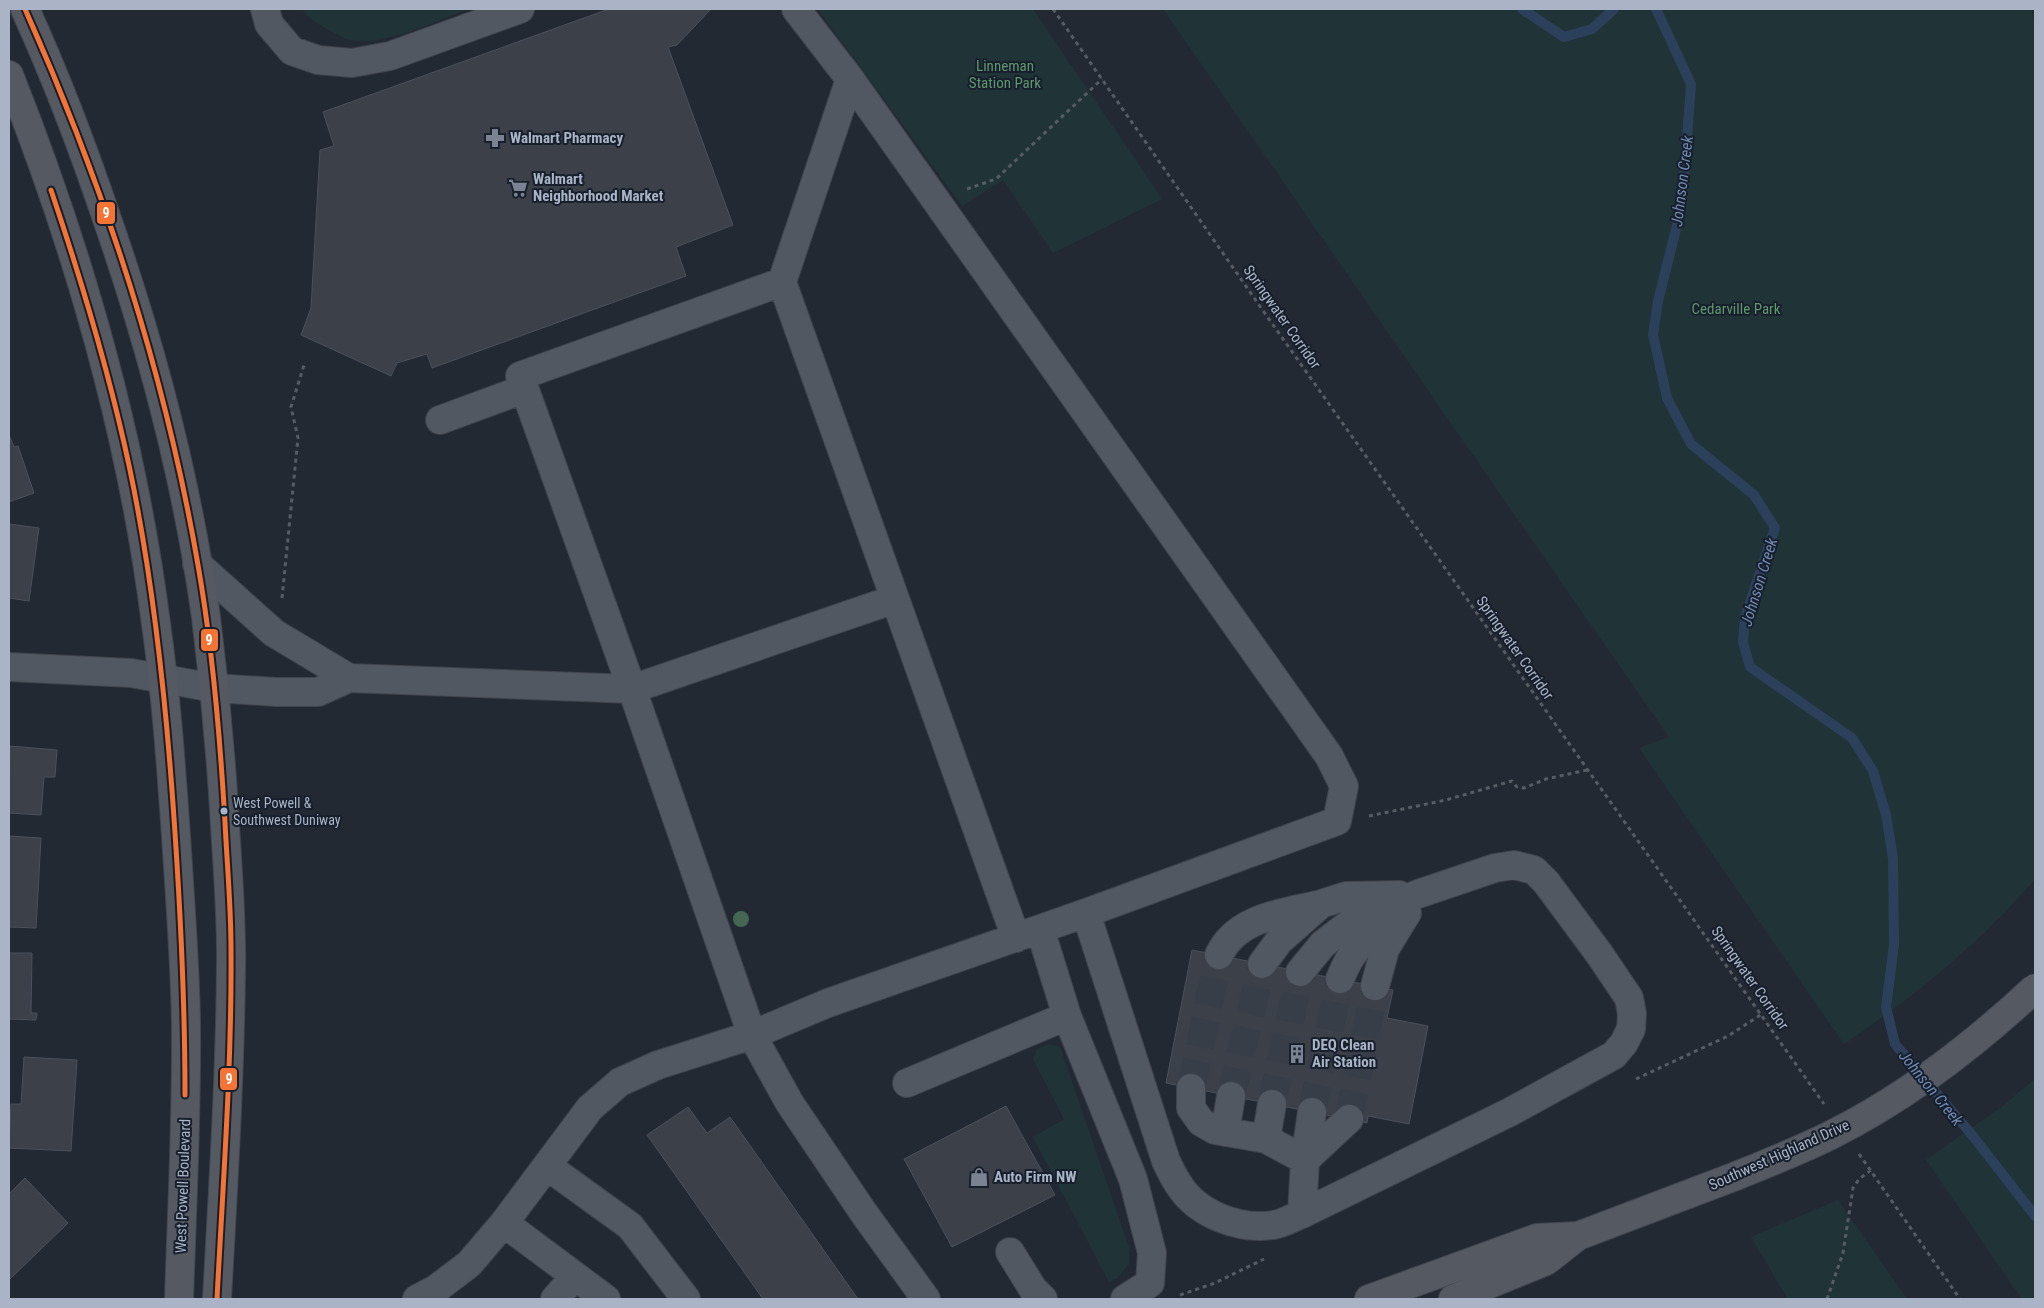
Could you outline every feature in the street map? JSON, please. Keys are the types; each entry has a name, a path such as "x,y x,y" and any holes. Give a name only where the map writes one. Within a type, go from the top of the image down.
{"main road":[{"path":"25,9 46,54 126,273 151,356 176,456 197,564 214,688 227,857 231,966 224,1178 217,1299"},
{"name":"West Powell Boulevard","path":"9,75 32,133 69,244 111,388 130,472 156,624 177,861 186,1021 185,1114 178,1299"},
{"name":"Southwest Highland Drive","path":"1453,1299 1546,1261 1578,1236 1736,1176 1832,1135 1927,1079 1982,1036 2035,988"},
{"name":"Southwest Highland Drive","path":"1369,1299 1537,1238 1578,1236"}],"street":[{"path":"265,9 269,24 292,51 318,60 352,63 390,56 520,9"},
{"path":"417,1299 436,1289 469,1264 504,1223 590,1108 620,1082 658,1065 752,1036 828,1003 1086,913 1337,821 1344,786 1329,756 936,199 850,79 796,9"},
{"path":"850,79 782,282 895,599 1028,933 1066,1016 1132,1179 1152,1253 1150,1283 1125,1299"},
{"path":"782,282 520,376 632,689 752,1036 789,1102 863,1212 926,1299"},
{"path":"440,420 524,389"},
{"path":"197,564 274,633 349,678"},
{"path":"9,667 131,673 214,688 276,692 318,692 349,678 632,689 895,599"},
{"path":"1086,913 1166,1161 1179,1187 1197,1204 1220,1218 1248,1226 1275,1225 1302,1214 1474,1130 1614,1055 1624,1043 1630,1029 1632,1014 1629,998 1600,955 1546,882 1534,870 1514,865 1495,868 1418,894 1353,920 1323,944 1300,972"},
{"path":"1219,955 1225,942 1236,932 1265,917 1346,896 1418,894"},
{"path":"1340,979 1348,959 1363,940 1418,894"},
{"path":"1375,986 1386,949 1418,894"},
{"path":"1262,964 1279,941 1321,904"},
{"path":"907,1083 1066,1016"},
{"path":"1191,1088 1191,1108 1200,1122 1215,1130 1266,1139 1305,1160"},
{"path":"1225,1132 1232,1096"},
{"path":"1266,1139 1272,1104"},
{"path":"1302,1214 1305,1160 1312,1112"},
{"path":"1305,1160 1349,1120"},
{"path":"547,1166 630,1226 686,1299"},
{"path":"504,1223 606,1299"},
{"path":"1010,1252 1033,1289 1043,1299"},
{"path":"555,1299 575,1276"}],"path":[{"name":"Springwater Corridor","path":"1053,9 1264,313 1827,1108"},
{"path":"936,199 996,179 1102,78"},
{"path":"281,606 298,438 291,407 304,365"},
{"path":"1337,821 1446,800 1512,781 1517,787 1524,788 1546,779 1587,770"},
{"path":"1854,1147 1960,1299"},
{"path":"1827,1299 1843,1253 1853,1188 1859,1179 1871,1170"}],"green space":[{"path":"302,9 468,9 410,32 379,40 365,41 350,40 321,26"},
{"name":"Linneman Station Park","path":"818,9 1033,9 1162,199 1053,253 1003,180 962,206"},
{"name":"Cedarville Park","path":"1163,9 2031,9 2035,21 2035,879 1992,925 1945,968 1896,1007 1844,1044 1639,748 1669,737"},
{"path":"1048,1044 1060,1047 1129,1247 1129,1264 1117,1278 1109,1282 1033,1137 1064,1119 1033,1059 1037,1049"},
{"path":"2035,1079 2035,1299 2022,1299 1926,1160 2000,1108"},
{"path":"1838,1200 1907,1299 1788,1299 1751,1237"}],"building":[{"name":"Walmart Neighborhood Market","path":"609,9 711,9 677,45 668,47 733,225 676,247 686,276 432,368 427,354 397,363 391,376 301,335 311,308 320,150 334,146 323,112"},
{"path":"9,435 14,447 18,446 34,493 9,502"},
{"path":"9,524 39,528 29,601 9,598"},
{"path":"10,746 57,750 55,777 44,777 41,815 9,813"},
{"path":"9,836 41,838 36,928 9,927"},
{"name":"DEQ Clean Air Station","path":"1192,950 1393,990 1387,1018 1428,1026 1409,1124 1368,1116 1367,1123 1166,1083"},
{"path":"9,953 32,953 31,1013 37,1013 36,1020 9,1019"},
{"path":"24,1057 77,1060 71,1151 9,1148 11,1104 21,1104"},
{"name":"Auto Firm NW","path":"1006,1106 1055,1195 952,1247 904,1159"},
{"path":"688,1107 707,1133 730,1117 858,1299 763,1299 647,1135"},
{"path":"25,1178 68,1223 9,1280 9,1194"}],"waterway":[{"name":"Johnson Creek","path":"1522,9 1564,37 1592,29 1614,9"},
{"name":"Johnson Creek","path":"1656,9 1691,84 1682,205 1658,301 1653,335 1667,398 1691,444 1754,495 1775,528 1745,617 1743,642 1750,667 1852,738 1873,771 1886,815 1893,858 1894,945 1886,1007 1895,1044 1972,1135 2035,1216"}],"tunnel":[{"path":"1191,1088 1219,955"},
{"path":"1231,1096 1262,964"},
{"path":"1272,1104 1300,972"},
{"path":"1312,1112 1340,979"},
{"path":"1349,1119 1375,986"}],"transit line":[{"name":"9","path":"25,9 81,144 129,282 168,422 184,494 203,597 218,725 231,932 229,1080 217,1299"},
{"name":"9","path":"51,190 74,259 114,399 138,511 152,594 166,720 176,840 183,986 185,1095"}],"place":[{"name":"Walmart Pharmacy","path":"495,138"},
{"name":"Walmart Neighborhood Market","path":"518,188"},
{"name":"West Powell & Southwest Duniway","path":"224,811"},
{"name":"DEQ Clean Air Station","path":"1297,1054"},
{"name":"Auto Firm NW","path":"979,1177"}]}
